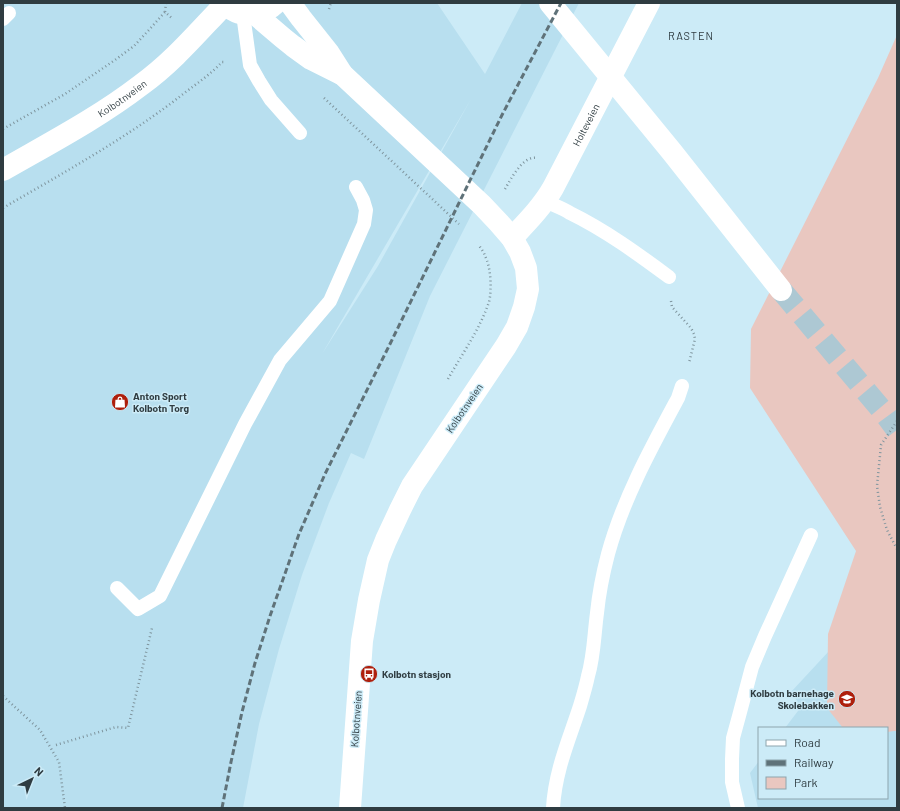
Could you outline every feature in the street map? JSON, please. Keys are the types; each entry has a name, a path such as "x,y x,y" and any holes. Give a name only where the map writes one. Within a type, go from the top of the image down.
{"street":[{"name":"Kolbotnveien","path":"3,170 86,122 142,85 178,54 237,9 264,12 276,3"},
{"name":"Kolbotnveien","path":"290,3 328,52 343,76"},
{"path":"550,3 667,146 781,290"},
{"name":"Holteveien","path":"512,238 530,220 553,188 649,3"},
{"name":"Kolbotnveien","path":"237,9 293,46 343,76 499,223 512,238 520,252 526,268 528,289 524,307 516,327 506,346 412,486 378,560 362,641 350,808"}],"lane":[{"path":"237,9 250,65 258,81 271,100 300,132"},
{"path":"117,588 138,609 160,596 245,424 280,360 330,301 364,224 366,210 363,200 356,187"},
{"path":"545,201 592,224 670,277"},
{"path":"553,808 554,794 562,756 580,706 593,654 597,613 608,554 616,528 638,475 678,398 682,386"},
{"path":"738,808 732,782 733,738 738,716 755,661 765,636 811,535"}],"path":[{"path":"3,129 65,94 134,46 165,12 166,3"},
{"path":"165,12 174,20"},
{"path":"324,98 459,224"},
{"path":"485,209 522,164 533,157 540,159"},
{"path":"445,384 479,324 489,300 491,281 489,268 486,256 476,240"},
{"path":"670,277 672,307 691,328 694,339 682,386"},
{"path":"897,421 881,445 877,486 880,507 887,530 897,549"},
{"path":"56,745 116,727 128,728 160,596"},
{"path":"3,696 40,730 59,762 65,808"}],"shaded area":[{"path":"3,3 437,3 485,74 522,3 579,3 430,296 364,459 351,453 329,503 302,575 279,649 259,724 243,808 3,808","holes":["471,99 378,266 322,354"]},
{"name":"Kolbotn barnehage Skolebakken","path":"897,592 897,808 758,808 750,773 758,762 758,799 888,799 888,727 786,727 801,707 791,692 829,651"}],"green space":[{"path":"897,35 897,731 888,732 888,727 842,727 827,708 828,634 856,551 750,388 751,329 878,78"}],"tunnel":[{"path":"781,290 897,430"}],"railway":[{"path":"222,808 242,712 255,663 299,534 325,474 502,115 561,3"}],"place":[{"name":"Anton Sport Kolbotn Torg","path":"120,402"},
{"name":"Kolbotn stasjon","path":"369,674"},
{"name":"Kolbotn barnehage Skolebakken","path":"847,699"}],"district":[{"name":"RASTEN","path":"691,35"}]}
